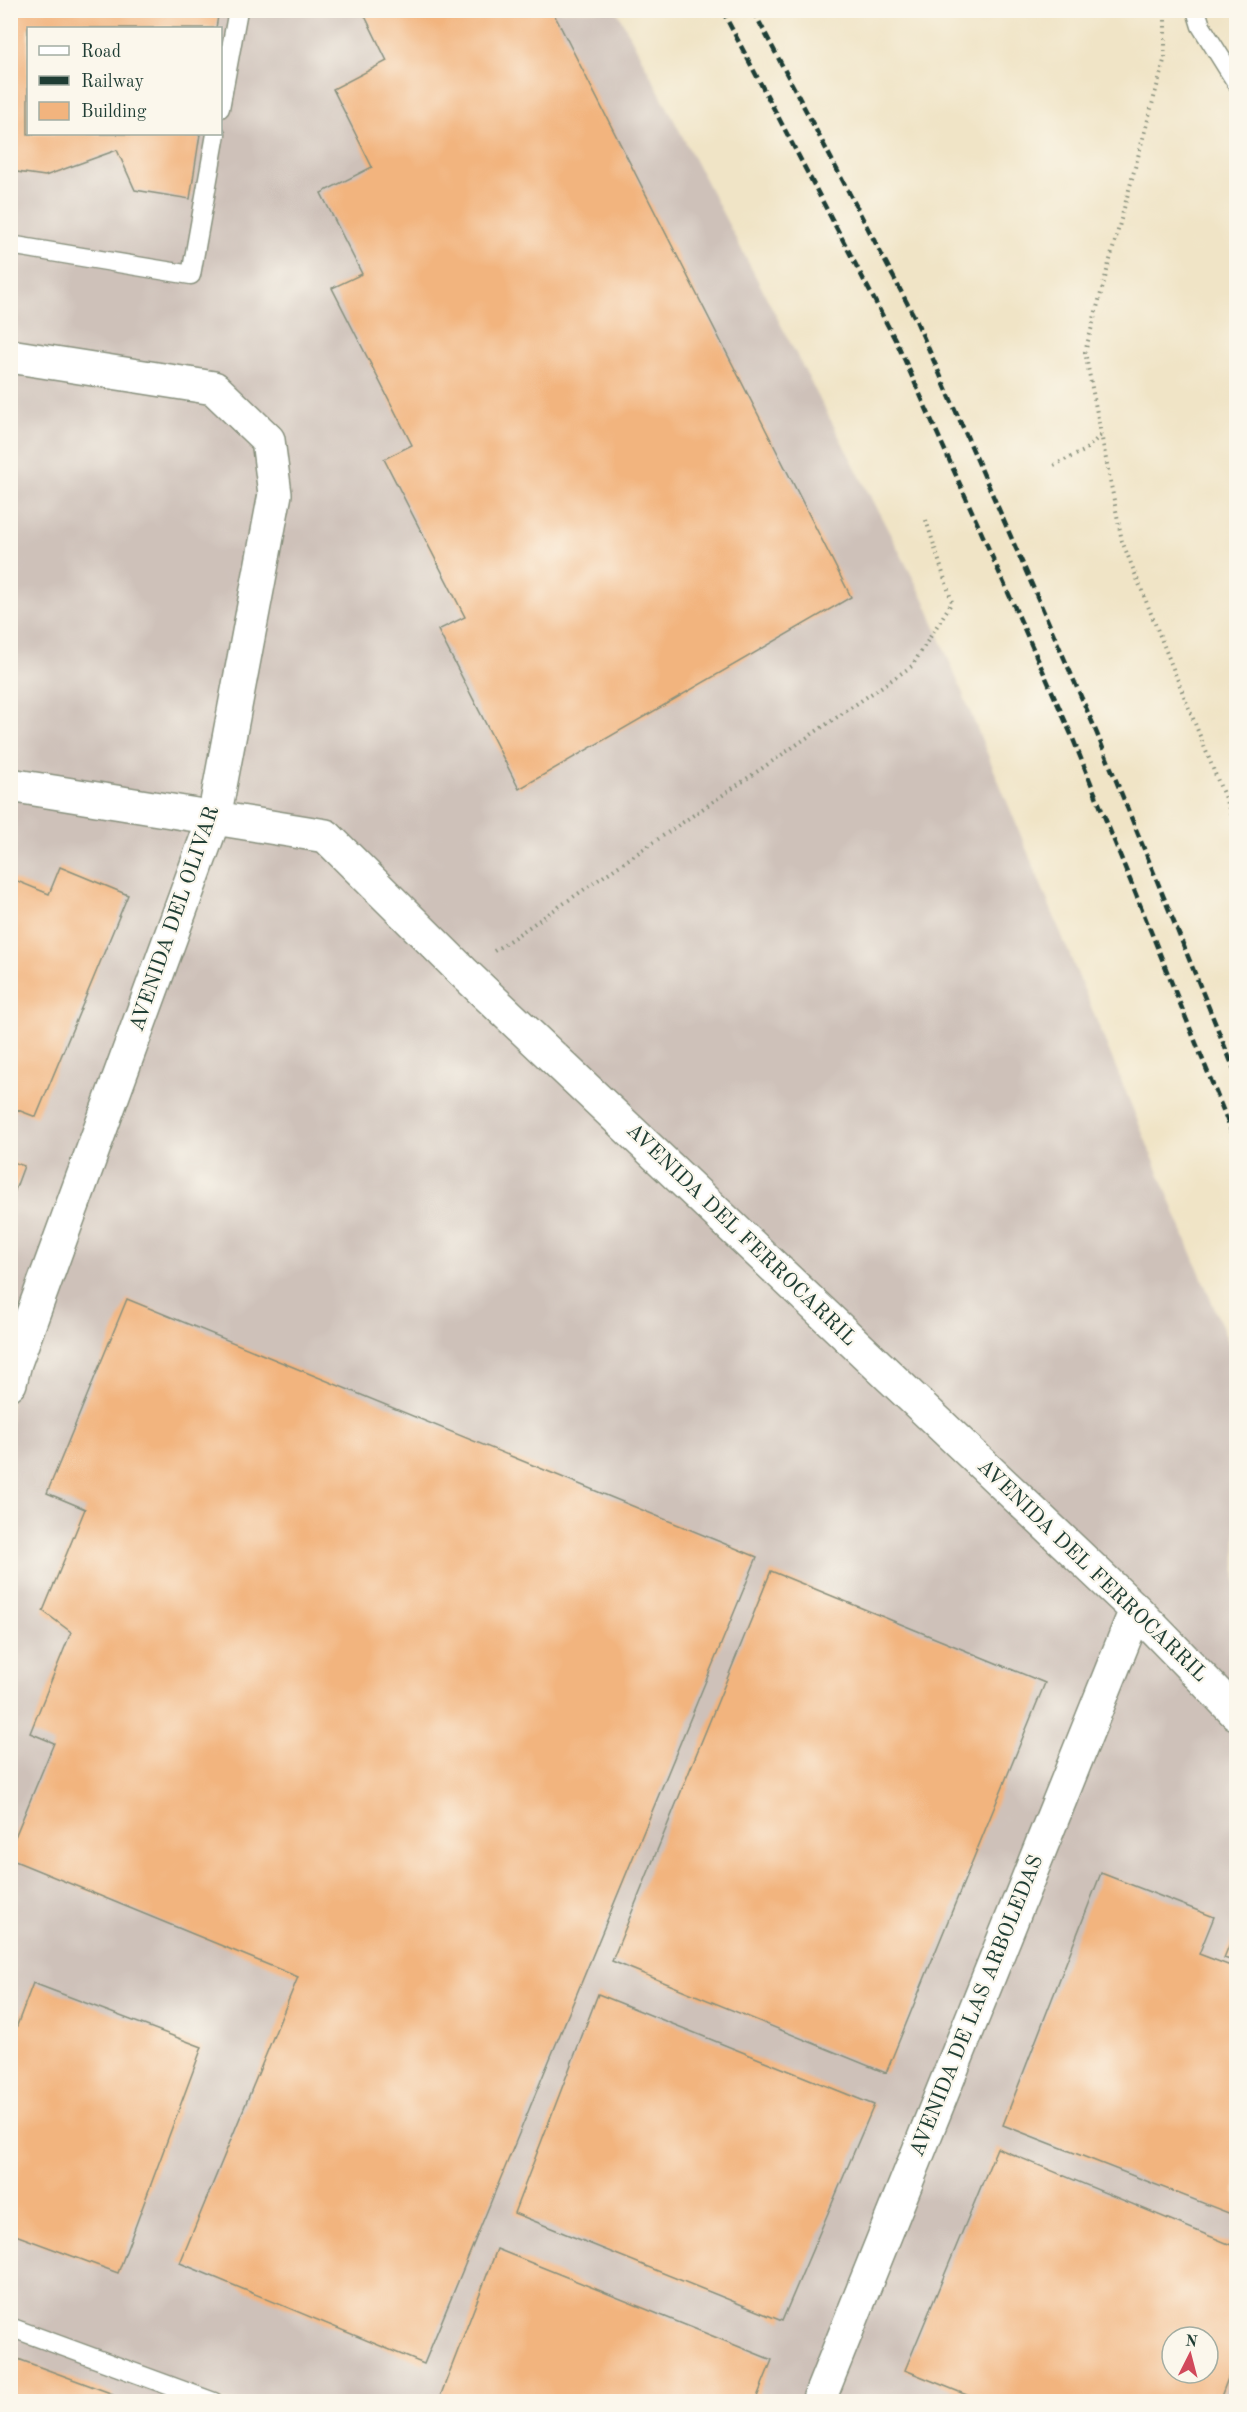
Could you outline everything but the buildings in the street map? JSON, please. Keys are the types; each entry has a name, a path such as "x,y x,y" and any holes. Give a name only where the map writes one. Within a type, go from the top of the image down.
{"street":[{"name":"AVENIDA DEL OLIVAR","path":"10,356 214,388 268,440 274,494 214,818 15,1363 10,1383"},
{"name":"AVENIDA DEL FERROCARRIL","path":"10,785 326,836 463,972 1136,1610 1236,1713"},
{"name":"AVENIDA DE LAS ARBOLEDAS","path":"818,2402 1136,1610"}],"lane":[{"path":"222,97 238,10"},
{"path":"1196,10 1201,26 1236,82"},
{"path":"10,245 191,275 216,135"},
{"path":"10,2327 214,2402"}],"path":[{"path":"1165,10 1165,57 1085,352 1122,542 1236,826"},
{"path":"1054,465 1084,452 1101,434"},
{"path":"463,972 912,666 952,602 926,520"}],"shaded area":[{"path":"11,11 617,11 924,599 1236,1361 1236,2401 11,2402"}],"railway":[{"path":"722,10 898,345 1071,734 1236,1142"},
{"path":"753,10 915,318 1093,724 1236,1074"}]}
